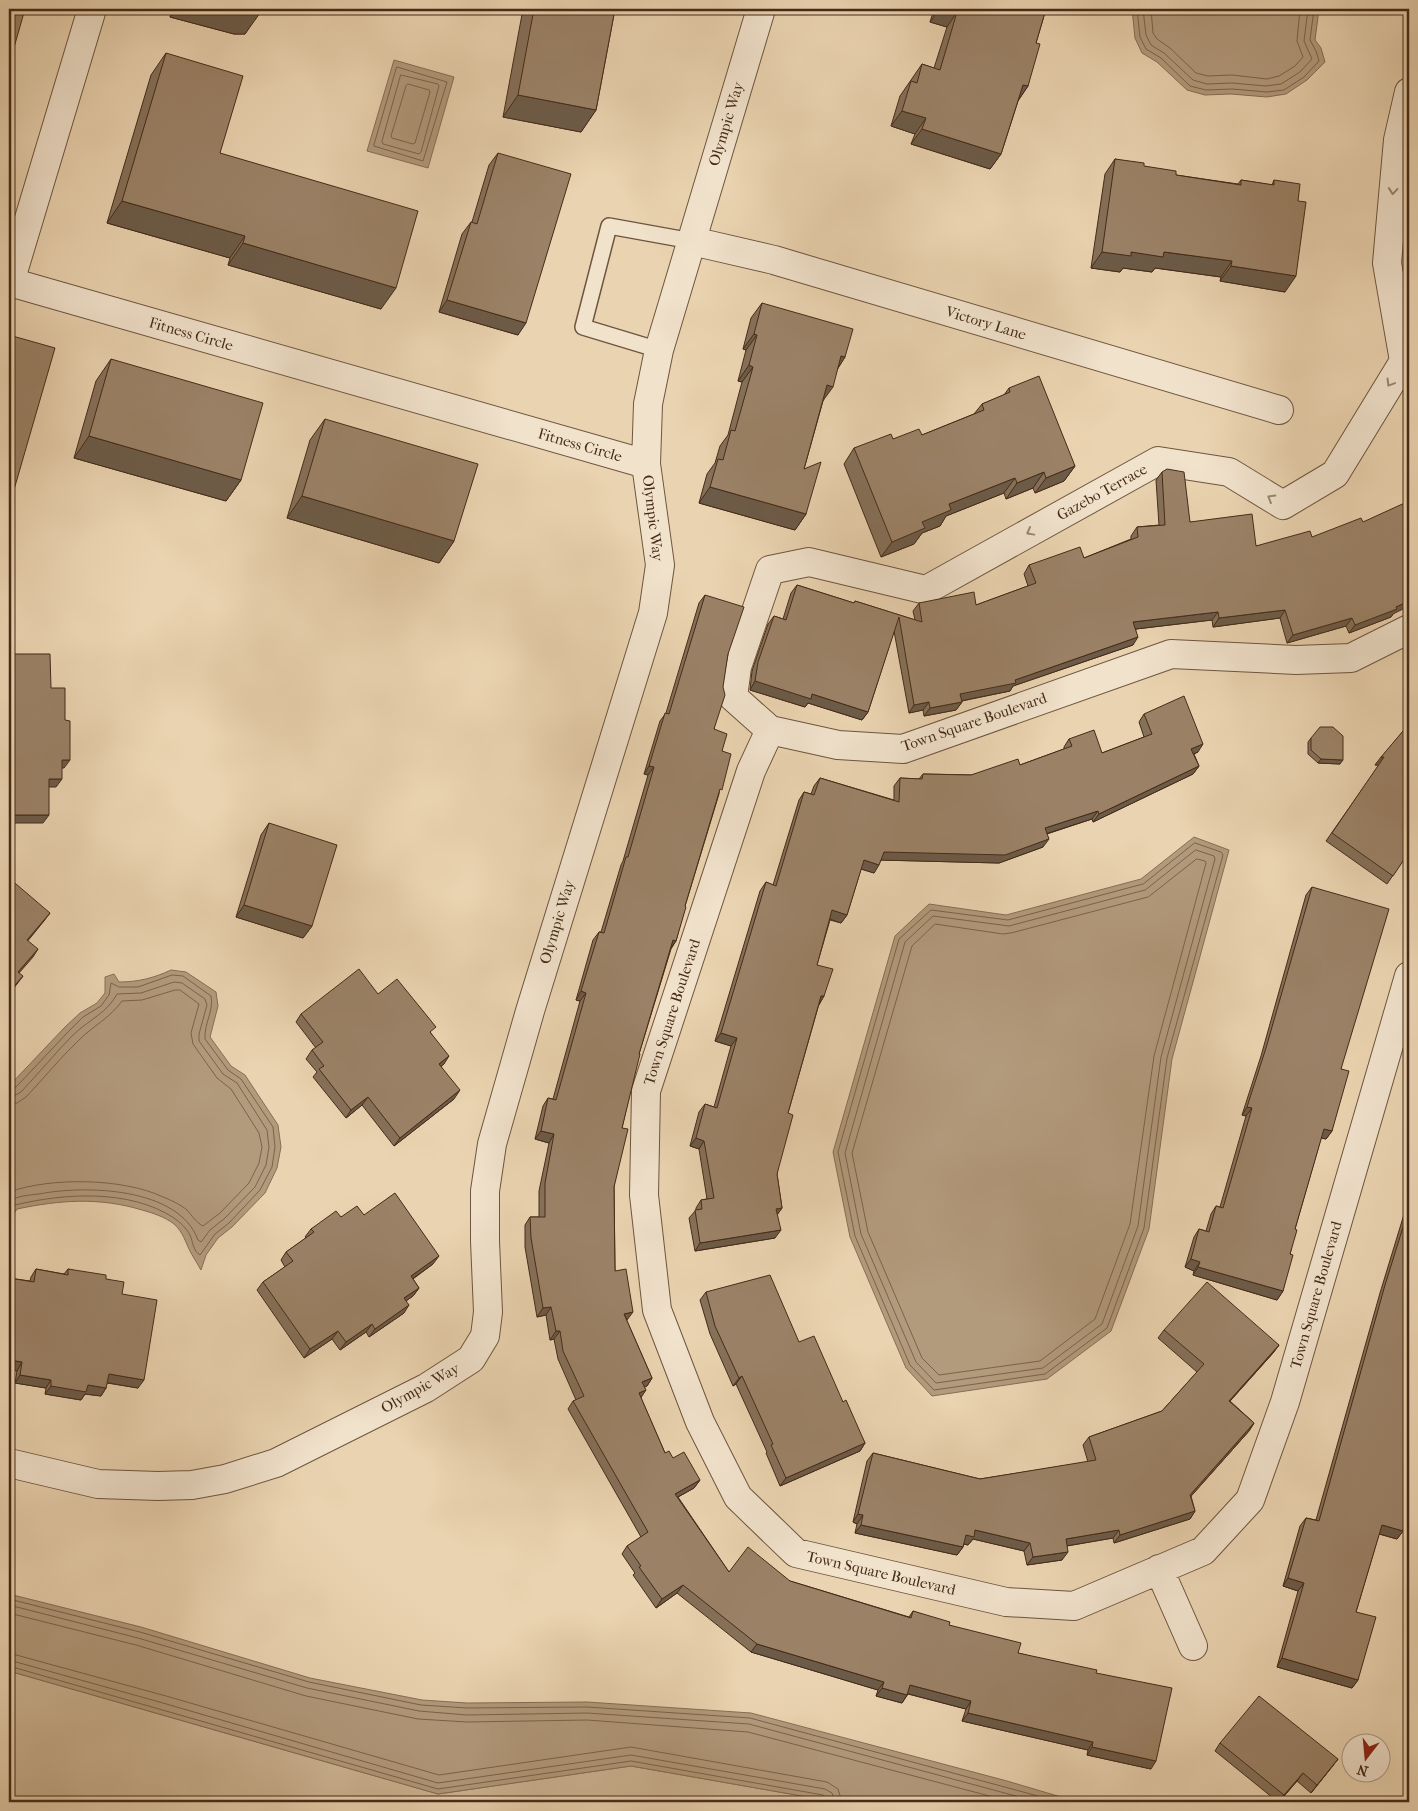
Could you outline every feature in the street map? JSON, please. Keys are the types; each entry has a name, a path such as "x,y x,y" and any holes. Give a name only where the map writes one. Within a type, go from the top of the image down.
{"street":[{"name":"Fitness Circle","path":"92,9 10,282 646,464"},
{"name":"Olympic Way","path":"9,1463 98,1484 175,1486 225,1479 276,1464 426,1388 471,1359 486,1336 488,1312 485,1191 492,1144 530,1012 653,613 660,565 646,464 648,404 659,350 761,9"},
{"name":"Gazebo Terrace","path":"770,730 733,697 737,667 770,570 809,562 926,590 1158,461 1229,472 1283,505 1334,474 1406,361 1387,263 1398,140 1409,92"},
{"name":"Victory Lane","path":"692,241 774,260 1279,410"},
{"name":"Town Square Boulevard","path":"1409,629 1350,658 1296,660 1171,654 902,749 838,745 770,730 751,771 646,1091 644,1195 657,1310 700,1422 738,1497 796,1553 1006,1602 1074,1606 1203,1551 1250,1500 1285,1402 1409,976"},
{"path":"1160,1569 1193,1646"}],"lane":[{"path":"659,350 583,327 609,226 692,241"}],"shaded area":[{"path":"9,1671 438,1794 631,1766 836,1802 9,1802"}],"water":[{"path":"1132,9 1319,9 1315,40 1321,48 1325,62 1307,80 1286,94 1267,97 1231,94 1205,95 1187,90 1157,62 1142,53 1135,38"},
{"path":"394,60 454,77 428,168 367,151"},
{"path":"1194,837 1229,850 1172,1059 1149,1229 1111,1331 1047,1379 932,1396 906,1368 850,1237 833,1152 895,936 929,904 1006,915 1141,879"},
{"path":"171,970 186,972 216,992 218,1006 210,1037 231,1066 245,1075 278,1125 281,1147 277,1168 265,1193 232,1227 218,1238 206,1255 201,1270 182,1234 174,1224 155,1214 126,1206 80,1201 64,1202 17,1209 9,1221 9,1086 65,1027 80,1013 97,1003 105,993 105,977 114,974 119,982 133,981"},
{"path":"9,1594 141,1627 310,1678 422,1700 467,1703 587,1702 751,1713 1007,1781 1078,1802 836,1802 631,1766 438,1794 9,1671"}],"building":[{"path":"9,9 25,9 9,65"},
{"path":"235,9 261,9 260,13 249,13"},
{"path":"534,9 615,9 596,110 518,95"},
{"path":"948,9 1046,9 1036,43 1040,44 1028,86 1023,85 1001,154 922,129 926,118 902,111 911,81 917,83 922,64 940,70 957,12"},
{"path":"166,53 243,76 220,153 418,211 396,288 243,243 245,236 122,201"},
{"path":"498,153 571,174 526,323 447,300 471,222 477,224"},
{"path":"1115,159 1144,163 1144,166 1176,171 1176,175 1241,185 1241,180 1274,185 1274,180 1300,184 1298,201 1306,202 1296,276 1231,266 1232,261 1164,252 1163,257 1131,252 1131,256 1102,252"},
{"path":"762,303 853,329 845,357 841,356 833,387 827,385 804,469 821,462 806,514 710,487 718,459 723,460 731,430 735,431 753,367 749,365 757,335 754,334"},
{"path":"9,335 55,348 11,500 9,499"},
{"path":"111,359 263,403 241,480 89,436"},
{"path":"1039,376 1075,466 1046,478 1044,472 1017,483 1015,478 949,504 951,510 922,522 925,528 892,542 854,448 891,434 893,439 919,429 922,435 984,410 982,404 1010,392 1009,388"},
{"path":"325,419 478,464 454,541 302,496"},
{"path":"1167,469 1184,472 1190,522 1252,514 1256,546 1310,531 1312,537 1361,518 1363,522 1409,501 1409,601 1396,607 1397,609 1355,625 1352,618 1293,635 1285,610 1219,618 1218,612 1133,622 1138,637 1015,680 1016,683 960,694 962,702 930,708 929,702 914,705 899,617 868,712 812,694 811,699 755,681 758,662 774,616 786,620 797,585 922,622 919,603 974,592 976,605 1036,583 1029,565 1080,547 1084,558 1138,537 1137,527 1165,525 1162,472"},
{"path":"705,595 744,607 728,654 723,687 725,695 714,729 727,734 722,751 731,754 722,790 720,789 676,941 673,940 639,1054 622,1128 628,1129 614,1187 615,1271 626,1269 633,1312 624,1314 652,1378 642,1382 646,1390 639,1393 665,1453 669,1451 673,1458 684,1452 700,1480 675,1494 729,1572 748,1547 790,1581 911,1618 913,1611 950,1622 949,1625 1021,1643 1018,1653 1097,1670 1096,1673 1172,1688 1156,1761 1092,1747 1093,1742 968,1713 971,1701 910,1685 907,1695 882,1688 884,1682 757,1644 683,1585 662,1599 639,1567 641,1566 627,1546 648,1532 573,1401 584,1396 563,1351 560,1331 556,1331 551,1307 543,1308 531,1238 530,1217 545,1217 545,1183 554,1134 541,1131 548,1098 556,1100 586,993 581,991 599,932 604,933 626,857 628,857 654,767 649,766 665,713 669,714"},
{"path":"9,654 50,654 51,688 65,688 65,720 70,721 70,760 62,760 62,779 49,779 49,815 9,815"},
{"path":"1184,696 1203,744 1191,749 1199,766 1099,814 1098,811 1045,828 1049,839 1005,855 884,852 879,865 864,860 847,915 832,910 817,965 833,969 824,996 821,996 788,1113 793,1115 777,1174 782,1208 776,1209 781,1230 700,1243 695,1210 702,1209 701,1200 714,1198 704,1141 696,1138 705,1104 717,1108 737,1038 721,1033 766,882 776,886 804,792 814,795 820,778 899,802 900,778 922,779 923,774 971,775 1018,759 1020,765 1072,746 1069,739 1094,730 1102,753 1152,734 1144,714"},
{"path":"1409,724 1409,852 1393,876 1332,833 1384,757 1381,757"},
{"path":"1320,727 1333,727 1343,736 1343,760 1321,759 1311,750 1311,738"},
{"path":"269,823 337,845 312,926 244,905"},
{"path":"9,878 50,913 27,940 38,949 18,972 23,976 9,992"},
{"path":"1312,887 1389,909 1341,1069 1349,1071 1332,1131 1324,1129 1295,1229 1297,1230 1290,1254 1293,1255 1283,1291 1198,1267 1200,1262 1191,1259 1199,1229 1209,1232 1216,1206 1223,1208 1252,1108 1247,1107 1266,1048"},
{"path":"359,969 378,994 397,979 436,1027 430,1032 449,1056 439,1064 460,1090 400,1138 368,1097 351,1110 319,1069 324,1066 312,1050 323,1042 301,1014"},
{"path":"395,1193 439,1256 411,1276 419,1288 404,1298 409,1305 375,1329 372,1324 346,1342 338,1331 310,1349 263,1282 293,1261 286,1252 314,1232 311,1229 336,1211 341,1217 357,1206 364,1215"},
{"path":"1409,1208 1409,1507 1403,1531 1382,1525 1356,1612 1376,1617 1358,1680 1282,1658 1304,1583 1288,1578 1306,1518 1319,1521 1385,1285"},
{"path":"36,1269 68,1275 68,1269 106,1275 106,1279 124,1282 122,1294 157,1300 144,1380 109,1374 106,1388 88,1385 86,1392 51,1386 51,1380 20,1375 22,1362 9,1360 9,1278 34,1282"},
{"path":"770,1275 799,1342 814,1336 843,1402 846,1400 865,1443 786,1478 771,1445 773,1444 742,1376 739,1378 715,1326 706,1292"},
{"path":"1207,1282 1279,1345 1229,1401 1254,1423 1190,1495 1195,1511 1120,1535 1119,1530 1066,1539 1068,1552 1033,1557 1030,1543 975,1530 974,1537 966,1535 963,1547 861,1525 863,1515 858,1514 873,1453 980,1479 1096,1460 1089,1437 1162,1411 1204,1364 1164,1330"},
{"path":"1259,1696 1338,1759 1317,1785 1303,1773 1284,1795 1220,1743"}]}
